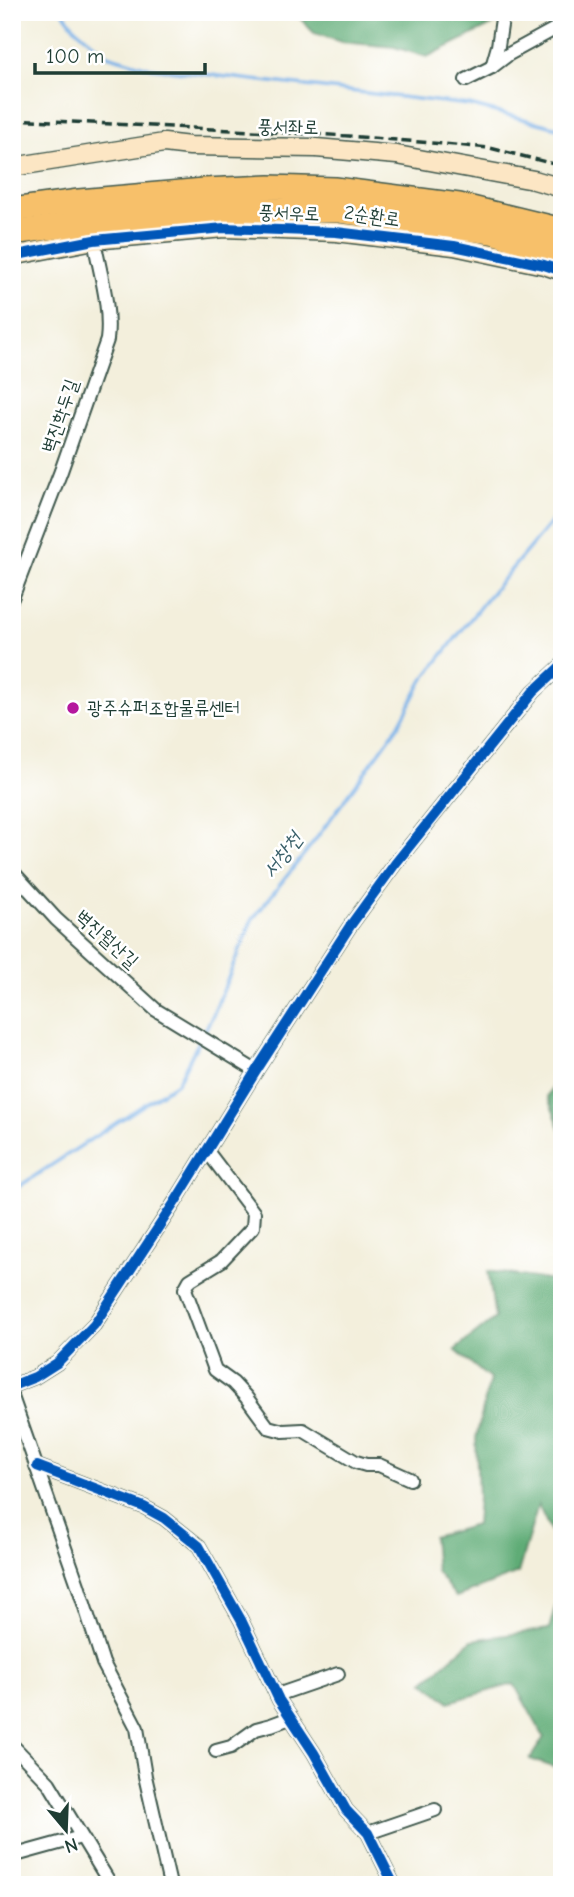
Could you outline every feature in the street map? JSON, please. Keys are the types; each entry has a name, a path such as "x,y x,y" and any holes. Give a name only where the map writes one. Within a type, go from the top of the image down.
{"highway":[{"name":"2순환로","path":"12,210 79,201 269,187 322,189 459,205 562,230"},
{"name":"2순환로","path":"12,233 90,222 231,209 340,211 492,232 562,253"}],"street":[{"path":"492,67 503,12"},
{"path":"466,80 562,25"},
{"name":"풍서좌로","path":"12,167 164,143 190,146 316,148 397,155 534,180 562,188"},
{"name":"풍서우로","path":"12,256 94,240 224,228 336,232 454,246 562,271"},
{"name":"벽진학두길","path":"12,598 107,340 107,306 94,240"},
{"path":"12,1386 35,1377 57,1363 94,1325 344,935 383,881 533,692 562,664"},
{"name":"벽진월산길","path":"12,872 56,919 156,1010 256,1071"},
{"path":"207,1151 254,1213 253,1227 221,1261 190,1280 185,1289 215,1370 233,1383 268,1427 283,1431 303,1430 356,1462 379,1465 410,1479"},
{"path":"12,1396 103,1663 137,1728 170,1885"},
{"path":"37,1466 144,1507 164,1518 199,1546 241,1620 290,1718 314,1753 346,1810 368,1833 392,1881"},
{"path":"277,1695 338,1674"},
{"path":"216,1751 231,1747 256,1729 290,1718"},
{"path":"12,1745 49,1783 111,1885"},
{"path":"368,1833 435,1810"},
{"path":"12,1856 80,1837"}],"green space":[{"path":"294,12 497,12 494,24 427,57 394,47 341,42 314,33"},
{"path":"558,1077 562,1078 562,1132 547,1096"},
{"path":"488,1271 562,1282 562,1554 538,1505 518,1573 456,1597 436,1571 433,1537 476,1525 476,1438 490,1379 455,1350 495,1318"},
{"path":"562,1583 562,1770 530,1759 544,1737 514,1684 449,1702 424,1682 472,1640 549,1629"}],"waterway":[{"path":"63,12 75,28 107,55 151,68 469,105 562,129"},
{"name":"서창천","path":"12,1191 177,1083 213,1015 252,920 313,843 399,725 423,680 562,509"}],"railway":[{"path":"12,119 349,136 490,148 562,166"}],"cycle path":[{"path":"12,256 94,240 224,228 336,232 454,246 562,271"},
{"path":"12,1386 35,1377 57,1363 94,1325 350,926 395,864 533,692 562,665"},
{"path":"37,1466 144,1507 164,1518 199,1546 241,1620 279,1700 314,1753 346,1810 368,1833 392,1881"}],"place":[{"name":"광주슈퍼조합물류센터","path":"73,708"}]}
